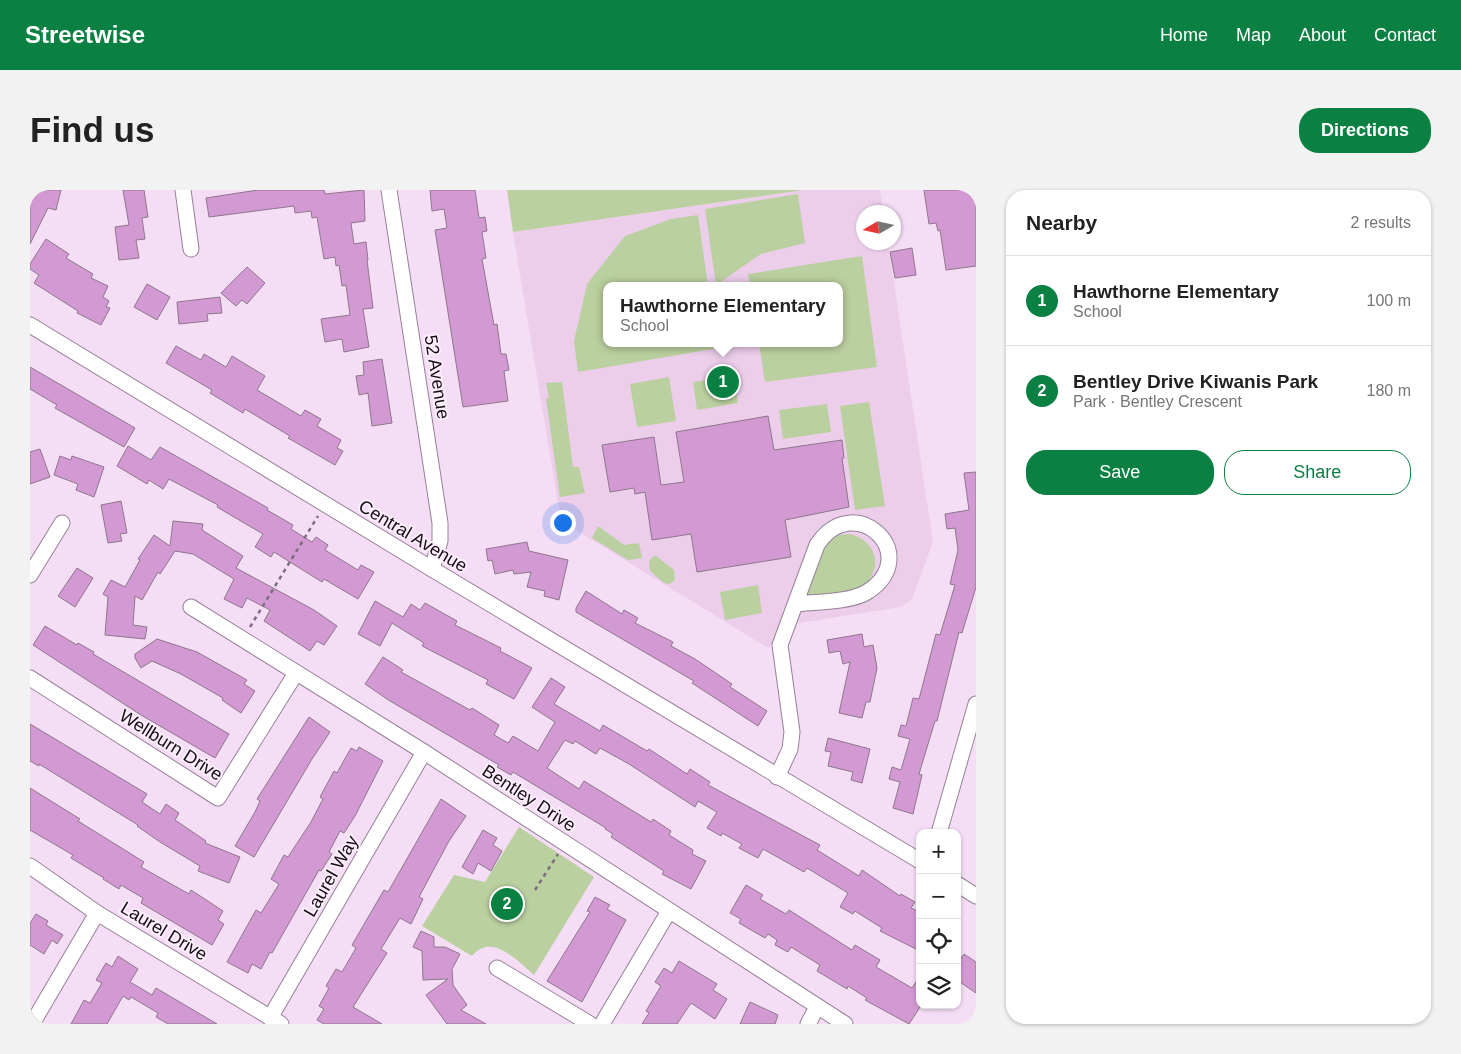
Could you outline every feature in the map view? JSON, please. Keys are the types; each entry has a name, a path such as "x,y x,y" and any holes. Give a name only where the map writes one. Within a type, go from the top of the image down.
{"street":[{"path":"183,190 191,249"},
{"name":"52 Avenue","path":"389,190 440,523 440,541 432,569"},
{"name":"Central Avenue","path":"30,325 916,860"},
{"path":"30,575 62,523"},
{"path":"778,777 788,757 792,741 780,649 788,628 796,604 817,545 824,534 833,527 845,524 863,524 878,532 887,543 889,562 881,578 868,592 856,597 796,604"},
{"name":"Bentley Drive","path":"191,607 424,752 845,1024"},
{"name":"Wellburn Drive","path":"30,678 218,798 296,672"},
{"path":"940,829 976,704"},
{"name":"Laurel Way","path":"276,1021 424,752"},
{"name":"Laurel Drive","path":"30,866 96,913 276,1021"},
{"path":"961,887 976,896"},
{"path":"602,1024 669,911"},
{"path":"32,1024 96,913"},
{"path":"497,968 590,1024"},
{"path":"808,1024 817,1007"}],"path":[{"path":"246,633 326,504"},
{"path":"535,890 565,844"}],"shaded area":[{"path":"803,190 880,190 882,205 856,205 856,250 889,250 933,542 912,599 901,607 793,624 768,648 561,521 513,232"}],"green space":[{"path":"507,190 803,190 513,232"},
{"path":"798,194 805,243 761,254 720,282 716,282 705,209"},
{"path":"698,215 707,282 603,282 603,347 714,347 713,349 578,372 574,341 587,284 625,236 671,219"},
{"path":"862,256 877,367 765,382 760,347 843,347 843,282 749,282 748,274"},
{"path":"734,376 738,403 697,410 693,382"},
{"path":"669,377 676,421 637,427 630,384"},
{"path":"562,382 573,467 579,467 585,493 560,497 546,399 549,398 546,383"},
{"path":"869,402 885,506 855,510 840,406"},
{"path":"827,404 831,432 783,439 779,410"},
{"path":"598,526 624,545 639,543 642,558 628,560 592,538"},
{"path":"848,534 858,537 871,548 875,564 869,580 861,587 851,591 808,596 818,558 826,544 833,537"},
{"path":"655,555 674,570 675,580 670,584 664,583 650,571 649,561"},
{"path":"758,585 762,613 725,620 720,592"},
{"path":"519,827 594,877 534,975 504,951 488,947 480,949 472,956 422,926 454,875 485,882"}],"building":[{"path":"30,190 61,190 56,210 48,208 30,244"},
{"path":"123,190 144,190 148,217 142,218 145,239 136,240 139,258 119,260 115,227 129,225"},
{"path":"258,190 324,190 325,194 364,190 365,221 351,223 354,244 366,242 373,308 363,309 369,347 344,352 342,339 325,342 321,319 350,315 346,285 342,286 339,265 336,266 335,257 324,259 317,217 312,218 311,211 295,213 294,206 209,217 206,198"},
{"path":"430,190 475,190 479,218 485,217 487,231 482,232 486,258 482,259 494,325 497,324 501,354 506,354 509,370 504,371 508,401 463,407 435,230 447,228 444,209 432,211"},
{"path":"924,190 976,190 976,266 946,270 940,230 938,231 936,223 929,224"},
{"path":"46,239 69,254 66,258 93,274 91,278 108,286 103,297 109,301 106,307 110,308 101,325 77,313 78,311 34,283 39,275 30,269 30,264"},
{"path":"912,248 916,275 895,278 890,252"},
{"path":"247,267 265,283 247,304 242,300 236,306 221,293"},
{"path":"147,284 170,297 157,320 134,307"},
{"path":"220,297 222,313 207,314 208,321 179,324 177,302"},
{"path":"176,346 201,360 204,354 226,367 232,356 265,376 257,390 301,416 305,410 321,419 317,426 341,440 337,448 343,451 335,465 288,438 290,436 245,409 243,413 210,393 212,390 166,363"},
{"path":"382,359 392,423 372,426 368,393 359,395 356,376 364,375 363,362"},
{"path":"30,367 135,428 124,447 55,408 57,405 30,389"},
{"path":"768,416 774,450 842,440 844,458 842,458 849,507 785,520 791,557 697,572 691,534 652,540 645,492 635,494 634,488 610,492 602,445 654,437 661,485 684,482 676,432"},
{"path":"128,446 151,460 160,447 268,508 267,510 293,525 291,529 312,542 316,537 328,545 325,550 358,570 361,565 374,572 358,599 324,579 322,582 274,552 271,557 255,547 263,534 217,507 218,505 169,479 163,489 149,480 147,484 117,466"},
{"path":"40,449 50,477 30,484 30,452"},
{"path":"60,456 71,460 72,456 104,467 94,497 76,490 78,484 54,475"},
{"path":"976,472 976,587 962,633 959,632 937,721 935,721 919,774 922,775 913,814 893,808 900,782 889,779 892,767 901,770 910,739 898,736 901,725 906,726 913,698 919,699 936,634 940,635 955,585 950,584 958,550 955,528 947,529 945,514 969,510 964,473"},
{"path":"121,501 127,533 120,534 122,541 108,543 101,505"},
{"path":"173,521 203,524 202,530 243,556 236,568 314,610 337,626 324,645 317,641 310,651 264,621 270,610 247,598 242,608 224,599 234,579 193,554 175,551 160,574 158,572 142,600 135,596 133,625 147,627 145,639 105,635 108,597 103,594 111,580 125,587 140,560 138,559 154,535 170,546"},
{"path":"527,542 529,551 568,560 559,600 544,596 545,591 527,587 531,572 514,574 513,570 495,574 492,560 488,561 486,549"},
{"path":"77,568 93,578 75,607 58,596"},
{"path":"586,591 622,614 624,610 638,618 635,623 673,642 671,646 695,659 732,684 730,687 767,711 758,726 692,683 694,681 576,612 576,608"},
{"path":"375,601 403,617 411,604 420,610 425,603 457,621 455,625 501,648 500,651 532,668 514,699 486,684 488,680 422,646 424,643 392,623 380,646 358,634"},
{"path":"45,626 77,645 78,643 94,652 93,654 229,734 215,758 141,715 33,645"},
{"path":"862,634 864,647 873,645 877,668 870,702 866,702 862,718 839,713 850,662 843,664 840,651 829,653 827,640"},
{"path":"157,639 197,652 247,680 244,684 255,691 241,713 222,700 223,698 181,674 152,661 141,668 135,658 135,654"},
{"path":"383,657 403,670 401,672 470,710 472,708 499,725 494,735 508,743 513,736 538,751 555,722 532,707 551,678 565,687 554,704 600,731 603,725 647,751 649,749 687,774 690,769 710,782 708,785 820,845 817,850 859,876 862,870 900,896 901,894 915,902 911,908 916,910 916,949 880,931 882,928 855,911 853,914 840,907 848,893 807,868 804,872 763,849 758,858 739,848 742,844 722,833 721,836 707,828 717,812 698,801 695,807 629,764 600,748 596,754 575,741 573,744 565,740 547,768 579,789 584,781 651,822 653,819 671,831 669,835 693,850 692,854 706,861 691,889 662,874 664,871 611,837 613,834 606,828 513,772 511,775 497,767 499,765 390,701 365,684"},
{"path":"309,717 330,732 254,857 235,846 255,812 260,801 257,799"},
{"path":"30,724 147,794 142,802 160,814 166,804 179,813 175,820 206,841 205,843 240,857 229,883 198,871 200,866 160,842 138,825 39,764 39,766 30,761"},
{"path":"828,738 870,749 862,783 851,780 853,772 828,766 831,752 825,751"},
{"path":"359,747 383,761 355,816 344,833 340,831 329,852 332,854 321,871 319,870 272,953 270,952 261,969 252,964 248,973 227,962 256,910 261,913 279,884 271,879 284,855 288,857 311,822 323,799 320,797 334,771 337,773 351,748 357,751"},
{"path":"30,788 80,819 78,821 144,862 141,867 189,894 191,890 223,911 218,920 224,924 212,945 141,903 143,898 121,885 119,889 71,858 73,855 30,830"},
{"path":"441,799 466,816 449,841 419,897 423,899 411,924 400,918 381,949 387,953 353,1007 382,1024 324,1024 317,1020 324,1009 319,1006 329,988 326,986 336,969 342,972 356,948 352,945 384,890 388,892"},
{"path":"483,830 497,838 493,845 502,851 491,871 478,863 473,874 462,867"},
{"path":"746,885 763,895 760,899 786,914 789,910 852,950 855,945 880,960 876,967 912,988 916,982 916,1009 919,1009 909,1024 865,1000 867,998 848,986 847,989 817,971 820,965 791,947 788,952 775,945 777,940 768,934 765,938 739,923 741,919 730,913"},
{"path":"595,897 610,905 607,909 626,920 582,1002 547,981 590,912 587,911"},
{"path":"36,914 48,921 46,925 63,935 57,944 52,940 44,954 30,945 30,923"},
{"path":"421,931 434,937 434,947 445,947 460,954 452,969 453,985 467,1005 461,1010 486,1024 447,1024 426,995 448,979 423,980 422,951 413,947"},
{"path":"964,954 976,962 976,993 961,983 961,958"},
{"path":"118,956 138,969 130,982 152,995 156,988 217,1024 168,1024 156,1017 158,1013 131,997 129,1000 123,996 107,1024 71,1024 84,1000 90,1003 102,983 96,980 106,963 112,967"},
{"path":"679,961 717,984 713,990 727,999 715,1019 691,1003 677,1024 642,1024 649,1013 646,1011 661,986 655,982 664,968 672,973"},
{"path":"750,1002 778,1015 775,1024 740,1024"}],"place":[{"name":"Hawthorne Elementary","path":"723,382"},
{"name":"Bentley Drive Kiwanis Park","path":"507,904"}]}
